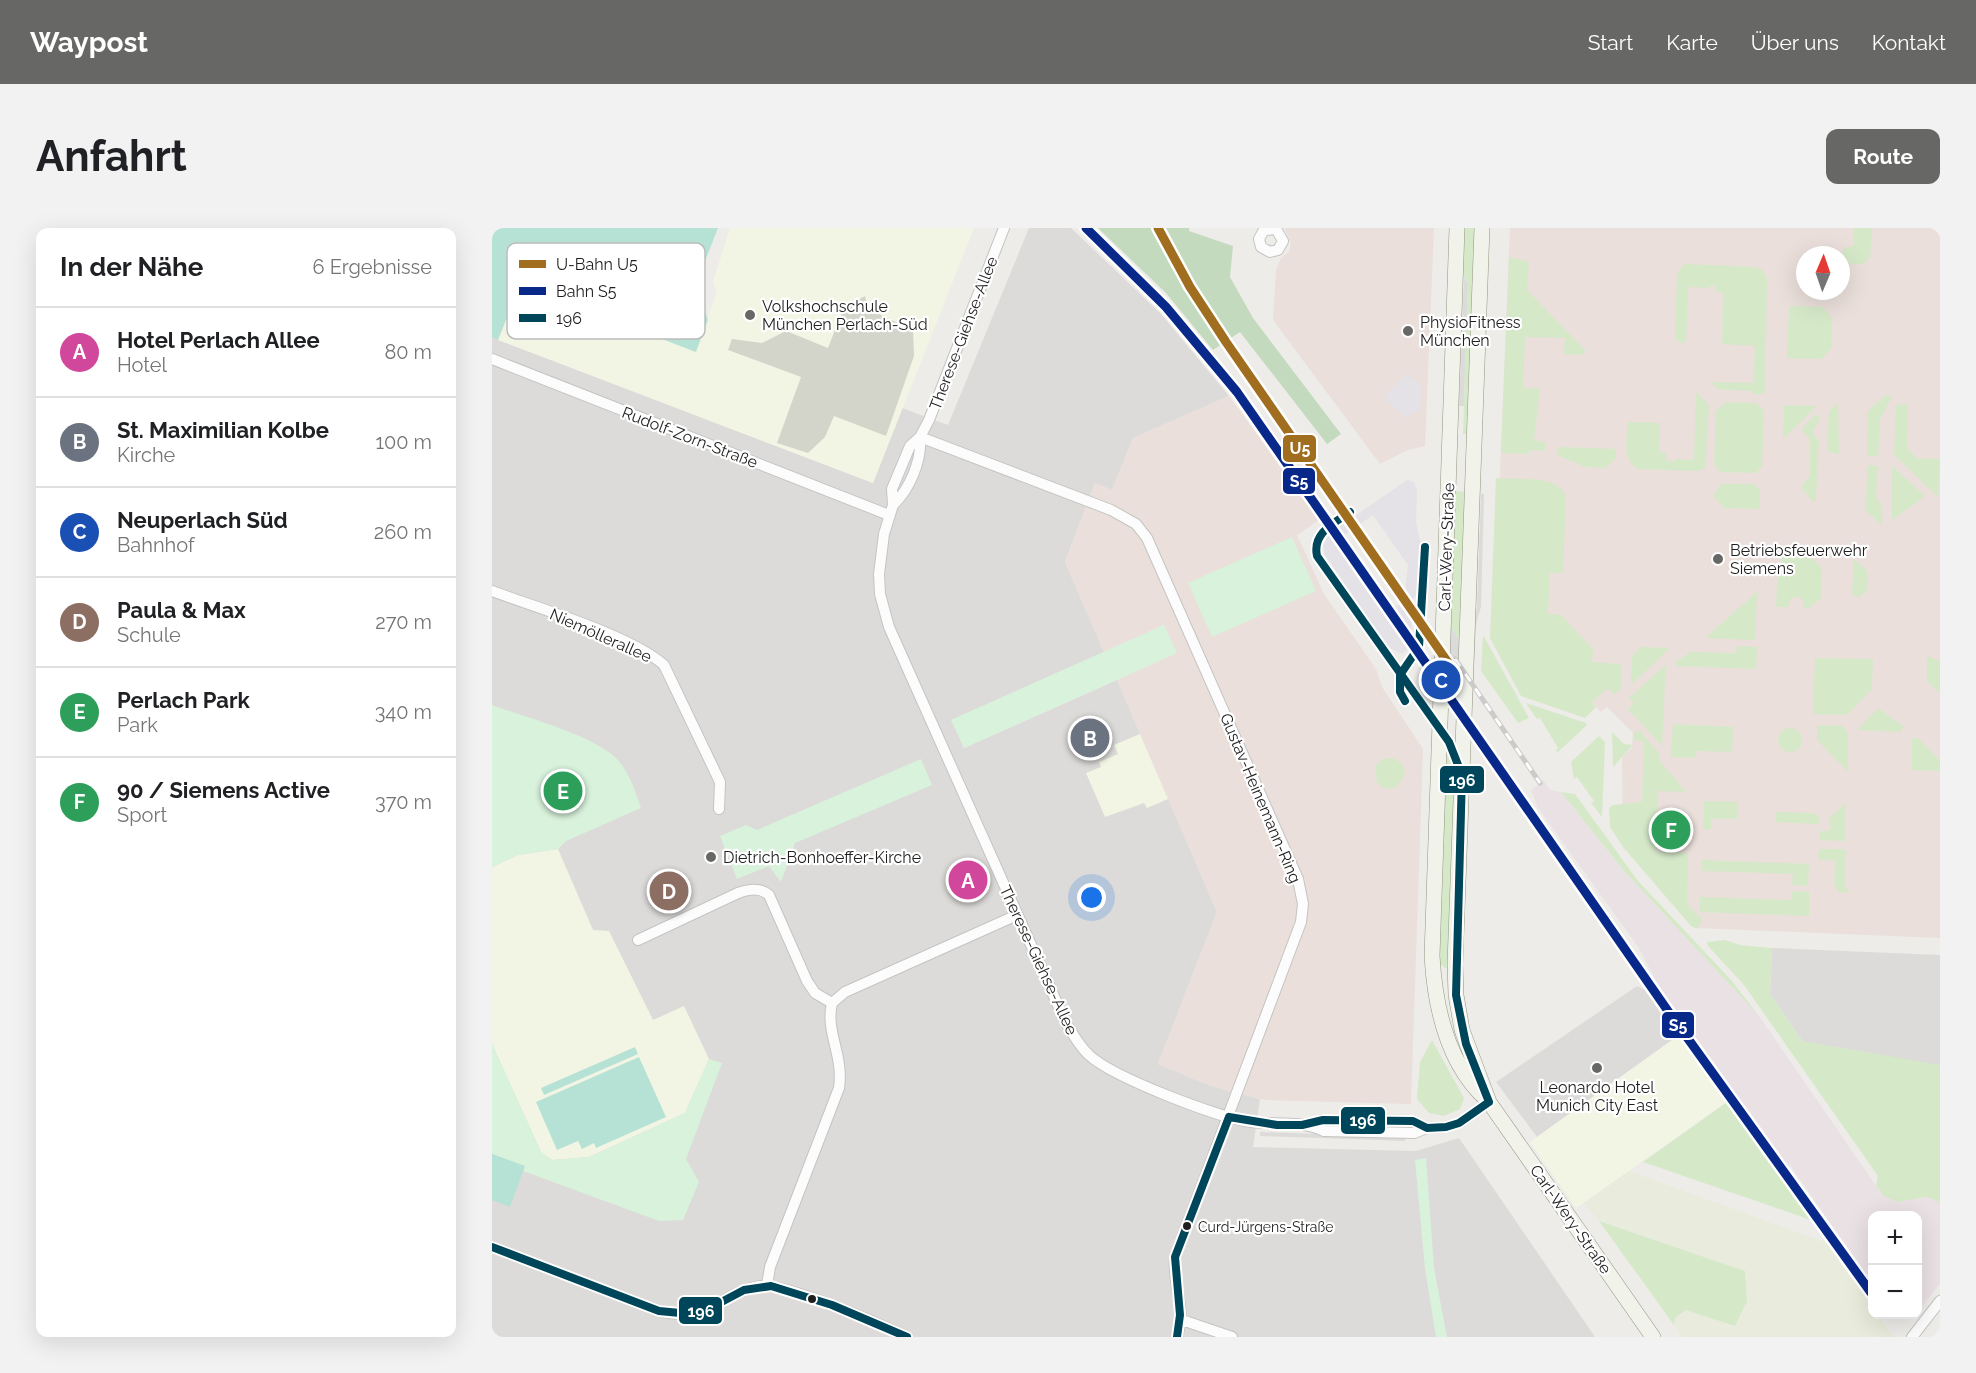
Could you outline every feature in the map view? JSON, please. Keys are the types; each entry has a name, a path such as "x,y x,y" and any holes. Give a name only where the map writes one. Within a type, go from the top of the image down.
{"main road":[{"name":"Carl-Wery-Straße","path":"1457,228 1432,956 1439,1013 1450,1046 1473,1088 1489,1102"},
{"name":"Carl-Wery-Straße","path":"1482,228 1455,983 1466,1044 1489,1102 1653,1337"}],"street":[{"name":"Therese-Giehse-Allee","path":"1004,228 929,420 920,437 910,446 892,489 891,510 880,560 883,609 1065,1022 1089,1056 1116,1073 1229,1117 1250,1122 1312,1125 1324,1131 1414,1133 1426,1128 1446,1127 1459,1123 1489,1102"},
{"name":"Rudolf-Zorn-Straße","path":"492,359 891,510"},
{"name":"Gustav-Heinemann-Ring","path":"920,437 1111,510 1136,524 1146,538 1298,879 1301,893 1301,922 1175,1257 1175,1275 1182,1320 1177,1337"},
{"name":"Niemöllerallee","path":"492,591 622,641 654,656 664,665 720,782 720,808"},
{"path":"638,940 738,893 757,890 769,896 807,981 815,993 832,1003"},
{"path":"767,1285 770,1267 839,1088 842,1065 831,1028 832,1003 845,992 1017,915"},
{"path":"1434,984 1455,983"},
{"path":"492,1246 659,1311 680,1316 695,1314 752,1288 767,1285 907,1337"},
{"path":"1912,1337 1940,1301"},
{"path":"1182,1320 1232,1337"}],"shaded area":[{"path":"730,228 974,228 873,483 498,340 507,318 507,339 662,339 695,352 700,339 705,339 705,325 717,292 713,282"},
{"path":"1029,228 1071,228 1161,314 1229,396 1133,438 1112,490 1095,483 1065,562 1104,652 952,720 964,748 1117,680 1217,912 1158,1064 1211,1086 1260,1099 1253,1147 1416,1151 1459,1138 1595,1337 492,1337 492,337 873,483 902,408 948,425"},
{"path":"1284,228 1434,228 1425,446 1408,450 1380,464 1273,320 1276,270 1281,258 1289,252 1291,243"},
{"path":"1510,228 1940,228 1940,938 1697,928 1623,837 1622,757 1632,748 1633,733 1607,707 1601,712 1592,702 1539,695 1499,496"},
{"path":"1464,277 1468,283 1464,406 1459,406"},
{"path":"865,296 868,309 913,330 914,356 886,436 834,416 825,437 808,453 777,443 801,377 728,350 732,339 762,343 786,331 828,348 844,307"},
{"path":"1408,373 1421,387 1420,412 1412,412 1406,418 1383,397"},
{"path":"1229,396 1319,520 1297,535 1324,594 1376,669 1382,687 1423,749 1411,1104 1265,1100 1211,1086 1158,1064 1217,912 1117,680 1176,653 1164,625 1104,652 1065,562 1095,483 1112,490 1133,438"},
{"path":"1407,480 1414,482 1417,490 1416,522 1420,540 1418,594 1413,599 1410,647 1402,654 1388,647 1325,555 1323,546 1329,534","holes":["1373,515 1408,565 1404,601 1387,613 1336,541"]},
{"path":"1481,494 1484,494 1481,607 1476,624 1471,733 1468,732 1472,624 1477,607"},
{"path":"1447,621 1463,645 1461,725 1445,702"},
{"path":"1140,734 1168,799 1147,808 1144,803 1105,817 1086,773 1101,767 1099,762 1118,754 1114,745"},
{"path":"1544,780 1550,790 1561,792 1624,871 1759,1016 1881,1193 1897,1202 1926,1197 1940,1202 1940,1283 1922,1307 1922,1211 1868,1211 1868,1277 1790,1165 1786,1167 1658,985 1639,948 1538,808 1531,790"},
{"path":"558,849 593,930 609,931 653,1020 684,1006 709,1059 685,1113 589,1157 552,1160 541,1152 492,1044 492,867 518,855"},
{"path":"1772,948 1940,955 1940,1175 1892,1172 1770,994"},
{"path":"1637,986 1649,992 1679,1035 1537,1137 1496,1082"},
{"path":"1679,1035 1727,1102 1576,1208 1530,1142"},
{"path":"1260,1132 1405,1137 1405,1141 1260,1136"},
{"path":"1629,1171 1827,1243 1868,1301 1868,1319 1881,1319 1894,1337 1682,1337 1674,1325 1675,1318 1745,1271 1599,1221 1584,1203"}],"green space":[{"path":"492,228 718,228 705,261 705,243 507,243 507,318 498,340 492,337"},
{"path":"1098,228 1189,228 1189,231 1233,246 1230,277 1253,318 1341,434 1327,444 1240,332 1213,350 1166,293"},
{"path":"1460,228 1478,228 1471,434 1463,434 1468,283 1461,270"},
{"path":"1854,228 1872,228 1870,258 1863,264 1850,263 1850,247 1853,246"},
{"path":"1509,257 1529,262 1527,290 1585,350 1584,355 1564,354 1565,338 1525,337 1523,388 1540,389 1534,440 1545,442 1545,451 1529,450 1529,454 1501,453"},
{"path":"1684,264 1755,267 1763,270 1767,279 1765,393 1756,395 1751,391 1717,389 1711,382 1753,383 1755,346 1722,344 1723,293 1716,292 1714,285 1707,288 1688,287 1686,344 1675,340 1677,273"},
{"path":"1789,306 1822,307 1832,317 1831,349 1821,359 1787,358"},
{"path":"705,311 708,320 705,328"},
{"path":"662,339 701,339 696,352"},
{"path":"1696,392 1709,405 1705,468 1698,471 1638,469 1633,465 1626,448 1628,422 1660,423 1659,452 1666,453 1666,460 1673,462 1676,459 1694,460"},
{"path":"1884,396 1892,396 1880,420 1878,456 1867,456 1868,411"},
{"path":"1726,402 1757,403 1764,411 1762,466 1756,473 1720,472 1714,464 1716,411"},
{"path":"1838,403 1839,454 1827,451 1829,411"},
{"path":"1908,404 1907,448 1917,458 1940,459 1938,497 1894,455 1896,405"},
{"path":"1784,405 1817,406 1783,439"},
{"path":"1817,414 1820,418 1814,429 1814,436 1819,440 1816,501 1812,501 1801,487 1810,476 1810,440 1801,429"},
{"path":"1558,447 1616,449 1616,458 1605,468 1585,467 1557,455"},
{"path":"1868,465 1878,466 1876,497 1882,507 1882,526 1865,510"},
{"path":"1892,466 1925,496 1892,520"},
{"path":"1496,478 1545,481 1561,489 1566,496 1563,573 1550,573 1548,614 1561,615 1593,649 1592,662 1622,664 1621,689 1614,694 1608,688 1592,702 1596,707 1585,718 1521,696 1490,638"},
{"path":"1721,484 1753,484 1760,490 1759,509 1724,508 1713,496"},
{"path":"1451,491 1469,492 1463,645 1447,621"},
{"path":"1292,537 1316,591 1212,637 1188,583"},
{"path":"1782,555 1811,557 1822,568 1821,598 1809,608 1803,608 1803,601 1798,596 1789,600 1789,607 1776,607 1778,567 1782,563"},
{"path":"1854,559 1867,571 1868,589 1859,598 1852,594"},
{"path":"1757,592 1755,640 1705,638"},
{"path":"1164,625 1177,653 964,748 951,720"},
{"path":"1483,635 1529,718 1518,723 1481,671"},
{"path":"1737,646 1757,647 1756,669 1676,666 1676,662 1690,652 1736,653"},
{"path":"1640,647 1670,648 1631,685 1632,656"},
{"path":"1927,656 1940,661 1940,693 1927,681"},
{"path":"1815,658 1873,659 1872,689 1847,715 1813,714"},
{"path":"1666,664 1662,746 1628,709 1634,703 1629,698"},
{"path":"1526,703 1587,725 1557,753 1558,748 1540,718 1537,719"},
{"path":"492,705 575,734 605,749 625,769 641,808 566,841 558,849 518,855 492,867"},
{"path":"1878,708 1904,727 1900,732 1857,730"},
{"path":"1673,724 1733,727 1732,752 1696,751 1695,758 1671,757"},
{"path":"1817,725 1843,726 1848,733 1848,772 1817,740"},
{"path":"1790,728 1799,731 1802,740 1799,749 1790,752 1781,749 1778,740 1781,731"},
{"path":"1639,730 1659,753 1659,760 1686,792 1658,791 1656,852 1688,853 1687,904 1702,919 1697,929 1691,926 1623,847 1610,827 1609,808 1613,805 1642,802 1644,742 1634,740 1633,734"},
{"path":"1612,732 1624,744 1633,745 1613,767"},
{"path":"1599,736 1605,742 1602,817 1591,803 1594,801 1577,777 1574,779 1571,762"},
{"path":"1912,738 1918,738 1940,761 1940,771 1912,770"},
{"path":"1447,745 1455,764 1449,967 1445,968 1439,963 1443,872 1439,861"},
{"path":"1393,758 1402,764 1405,774 1397,787 1386,789 1377,783 1375,767 1382,759"},
{"path":"921,759 932,785 795,843 781,882 769,866 737,879 720,836 746,825 757,830"},
{"path":"1561,792 1575,794 1638,881 1732,981 1759,1016 1624,871"},
{"path":"1704,801 1738,802 1737,819 1711,819 1711,829 1703,829"},
{"path":"1846,803 1845,841 1820,840 1820,831 1830,831 1830,817"},
{"path":"1775,812 1814,813 1819,817 1819,824 1776,822"},
{"path":"1819,849 1846,849 1845,887 1850,893 1839,892 1834,885 1835,861 1818,859"},
{"path":"1702,860 1809,864 1808,886 1792,885 1793,874 1702,871"},
{"path":"1792,891 1809,892 1809,916 1700,912 1700,897 1791,900"},
{"path":"1725,940 1740,945 1772,948 1770,994 1802,1041 1940,1065 1940,1202 1926,1197 1897,1202 1884,1196 1876,1186 1878,1176 1744,985 1708,946 1707,942"},
{"path":"1432,1040 1464,1098 1460,1109 1444,1116 1429,1113 1417,1099 1420,1062"},
{"path":"492,1044 541,1152 552,1160 589,1157 685,1113 709,1059 722,1063 686,1159 699,1182 683,1220 659,1221 523,1171 524,1166 492,1154"},
{"path":"635,1047 638,1054 544,1095 541,1088"},
{"path":"639,1057 666,1117 596,1148 594,1143 582,1149 578,1141 557,1150 536,1102"},
{"path":"1727,1103 1811,1220 1643,1162"},
{"path":"492,1154 525,1166 510,1207 492,1200"},
{"path":"1426,1158 1434,1268 1447,1337 1436,1337 1425,1269 1415,1160"},
{"path":"1599,1221 1745,1271 1747,1301 1735,1326 1686,1310 1675,1318 1674,1325"}],"railway":[{"path":"1455,659 1540,783"}],"metro line":[{"name":"U5","path":"1158,228 1190,287 1226,342 1449,664"}],"rail line":[{"name":"S5","path":"1086,228 1166,307 1237,392 1668,1011 1868,1288"}],"transit line":[{"name":"196","path":"1350,512 1321,535 1316,548 1317,556 1449,742 1462,775 1456,995 1466,1044 1489,1102"},
{"name":"196","path":"1405,701 1400,692 1400,675 1419,647 1425,547"},
{"name":"196","path":"1229,1117 1277,1125 1302,1125 1323,1120 1413,1121 1427,1128 1446,1127 1459,1123 1489,1102"},
{"name":"196","path":"1177,1337 1180,1315 1175,1257 1229,1117"},
{"name":"196","path":"492,1247 659,1311 691,1314 712,1307 744,1290 771,1286 832,1305 907,1337"}],"place":[{"name":"Volkshochschule München Perlach-Süd","path":"750,315"},
{"name":"PhysioFitness München","path":"1408,331"},
{"name":"Betriebsfeuerwehr Siemens","path":"1718,559"},
{"name":"Neuperlach Süd","path":"1441,680"},
{"name":"St. Maximilian Kolbe","path":"1090,738"},
{"name":"Perlach Park","path":"563,791"},
{"name":"90 / Siemens Active","path":"1671,830"},
{"name":"Dietrich-Bonhoeffer-Kirche","path":"711,857"},
{"name":"Hotel Perlach Allee","path":"968,880"},
{"name":"Paula & Max","path":"669,891"},
{"name":"Leonardo Hotel Munich City East","path":"1597,1068"},
{"name":"Curd-Jürgens-Straße","path":"1187,1226"}]}
